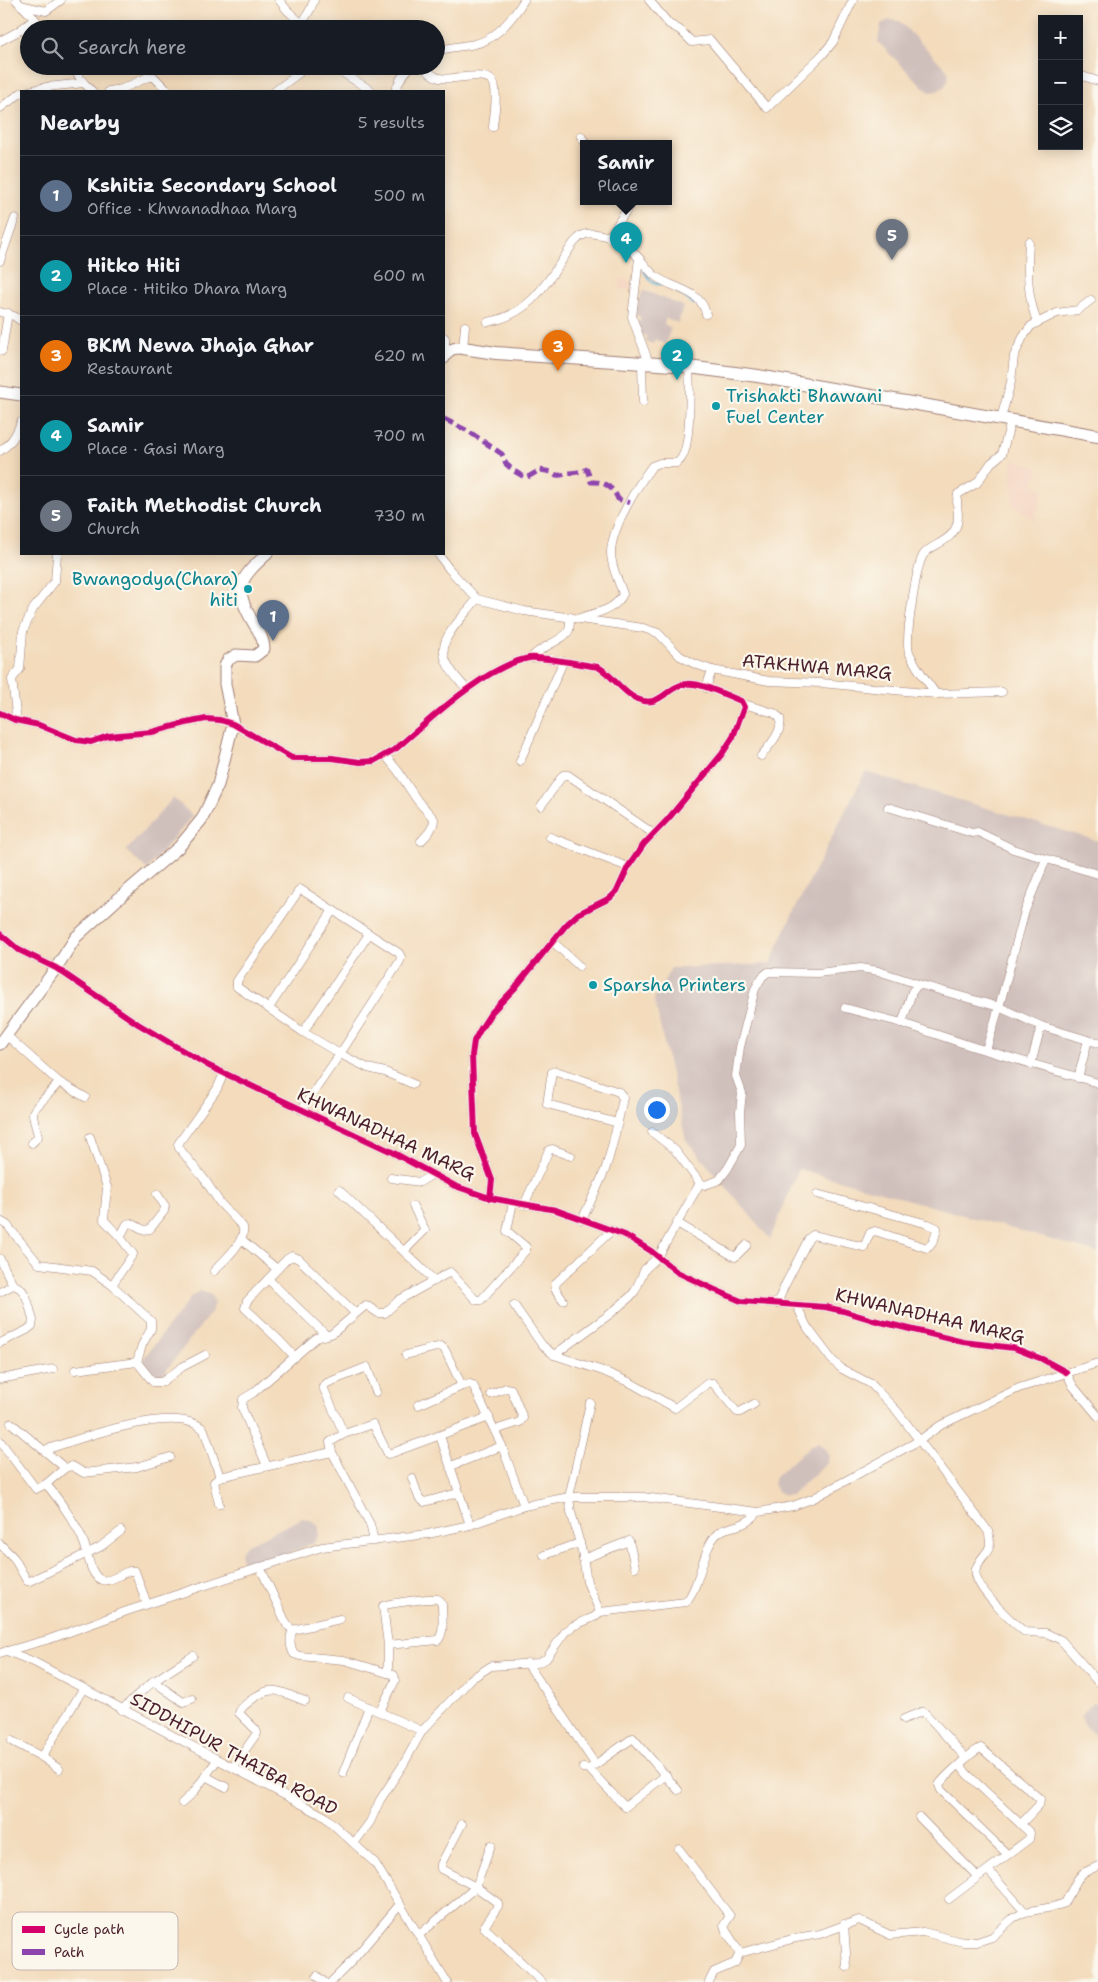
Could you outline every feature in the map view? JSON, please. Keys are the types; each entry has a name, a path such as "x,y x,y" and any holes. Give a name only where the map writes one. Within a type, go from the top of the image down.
{"main road":[{"path":"463,348 496,353 646,363 758,376 1098,436"}],"street":[{"path":"18,3 46,10 61,0"},
{"path":"279,0 295,20"},
{"path":"304,20 314,0"},
{"path":"445,49 452,46 478,44 490,37 507,24 524,0"},
{"path":"649,0 672,27 680,30 692,42 710,40 767,108 833,42 853,0"},
{"path":"18,3 35,18 32,20"},
{"path":"0,41 20,30"},
{"path":"78,75 91,90"},
{"path":"276,90 295,75"},
{"path":"346,75 370,90"},
{"path":"395,90 404,75"},
{"path":"433,75 436,78 460,79 478,76 490,78 495,91 493,127"},
{"path":"1083,76 1098,81"},
{"path":"116,90 148,77 154,77 167,90"},
{"path":"34,90 84,83"},
{"path":"0,108 20,94"},
{"path":"581,136 584,140"},
{"path":"609,237 630,205"},
{"path":"0,261 15,218"},
{"path":"488,322 503,319 514,314 527,304 545,285 580,236 589,233 609,237 628,247 655,276 687,291 701,301 706,314"},
{"path":"1029,242 1027,280 1030,304 1037,322"},
{"path":"639,258 632,317 646,363 643,402"},
{"path":"936,694 917,667 909,651 907,637 918,574 924,555 950,536 957,524 956,501 958,494 976,483 991,463 1002,454 1014,356 1023,337 1037,322 1057,313 1078,310 1091,300"},
{"path":"2,351 4,312 20,320"},
{"path":"445,355 448,350 463,348 466,326"},
{"path":"531,658 536,650 562,638 574,618 618,604 623,594 615,575 611,555 613,537 652,466 660,463 677,463 682,457 686,447 690,398 689,368"},
{"path":"0,392 20,395"},
{"path":"0,451 18,433 20,426"},
{"path":"15,720 12,679 20,669 23,631 33,609 55,581 57,555"},
{"path":"85,1097 59,1082 3,1039 56,968 76,937 118,898 179,847 202,819 218,785 233,724 225,684 225,666 228,660 236,655 255,656 264,649 258,630 240,596 242,582 251,569 267,555"},
{"path":"439,555 477,599 453,626 447,637 444,649 444,659 448,666 467,689"},
{"name":"ATAKHWA MARG","path":"477,599 524,611 643,628 658,633 680,656 712,670 769,681 821,683 936,694 1002,692"},
{"path":"0,713 15,720 39,725 76,740 91,742 115,735 152,732 206,719 220,720 233,724 292,758 332,758 360,762 374,761 397,748 467,689 508,666 531,658 598,667 636,699 648,702 658,700 673,689 685,684 695,684 742,701 744,704 774,713 780,718 781,724 776,736 761,756"},
{"path":"520,761 563,662"},
{"path":"706,688 712,670"},
{"path":"490,1198 492,1180 475,1134 472,1071 474,1041 491,1013 514,989 566,926 578,914 610,898 618,890 628,867 644,844 722,754 733,737 744,704"},
{"path":"385,755 417,800 434,819 428,834 421,841"},
{"path":"541,806 558,780 564,775 568,775 654,834"},
{"path":"888,808 972,832 986,834 996,842 1098,874"},
{"path":"550,837 628,867"},
{"path":"986,1050 1026,911 1046,859"},
{"path":"301,1110 340,1054 400,961 401,956 300,889 238,981 237,987 340,1054 368,1068 385,1072 413,1084"},
{"path":"269,1008 333,910"},
{"name":"KHWANADHAA MARG","path":"0,934 20,950 56,968 138,1024 224,1073 390,1151 455,1186 490,1198 556,1210 612,1230 640,1243 677,1272 741,1301 824,1307 963,1342 1014,1348 1042,1359 1066,1372"},
{"path":"304,1032 369,934"},
{"path":"553,942 579,966"},
{"path":"652,1132 675,1150 700,1183 705,1185 719,1180 728,1168 740,1145 742,1093 736,1076 746,1022 755,989 762,977 768,972 817,973 861,968 878,971 999,1007 1041,1026 1098,1042"},
{"path":"902,1023 912,992 918,984"},
{"path":"845,1008 902,1023 1098,1083"},
{"path":"1031,1064 1041,1026"},
{"path":"1078,1078 1088,1040"},
{"path":"582,1220 604,1171 618,1123 623,1098 619,1092 556,1071 552,1072 547,1104 618,1123"},
{"path":"214,1271 241,1239 244,1232 243,1227 220,1203 205,1180 179,1148 178,1144 217,1089 224,1073"},
{"path":"32,1143 38,1137 33,1113 34,1108 53,1091 59,1082"},
{"path":"90,1137 108,1187 104,1220 120,1236 133,1254 112,1285"},
{"path":"524,1205 549,1150 552,1149 570,1156"},
{"path":"391,1178 420,1182 433,1174"},
{"path":"554,1354 610,1314 630,1297 635,1291 645,1269 658,1257 700,1183"},
{"path":"339,1190 435,1281"},
{"path":"120,1236 127,1224 131,1223 147,1231 150,1229 166,1206 157,1194"},
{"path":"777,1304 809,1238 813,1235 864,1247 870,1233 875,1231 927,1248 932,1244 937,1230 937,1228 928,1224 817,1194"},
{"path":"267,1466 242,1408 242,1402 315,1339 325,1334 333,1333 366,1304 378,1313 385,1313 400,1300 450,1272 476,1300 481,1300 526,1250 526,1247 507,1231 513,1202"},
{"path":"404,1251 425,1230 413,1206"},
{"path":"0,1221 7,1225 39,1264 92,1271 112,1285 151,1321 151,1329 142,1345 136,1362"},
{"path":"677,1223 735,1257 747,1246"},
{"path":"563,1300 555,1290 556,1283 612,1230"},
{"path":"241,1239 277,1269"},
{"path":"295,1357 245,1308 247,1301 287,1259 294,1256 354,1313"},
{"path":"0,1259 13,1285 23,1290 33,1320 32,1326 0,1342"},
{"path":"268,1279 325,1334"},
{"path":"0,1292 13,1285"},
{"path":"514,1304 542,1345 554,1354 624,1380 675,1408 708,1383 713,1383 736,1412 740,1412 754,1404"},
{"path":"797,1306 807,1327 832,1360 842,1369 871,1384 897,1411 988,1530 991,1541 989,1549 976,1568 975,1575 984,1592 1025,1632 1046,1632 1060,1640 1098,1682"},
{"path":"406,1355 441,1346 446,1350 462,1386"},
{"path":"136,1362 149,1380 157,1384 182,1367 205,1355"},
{"path":"74,1370 136,1362"},
{"path":"4,1652 50,1639 147,1604 322,1547 428,1534 470,1525 524,1506 569,1497 643,1497 758,1512 793,1506 814,1498 920,1440 940,1425 1019,1388 1098,1363"},
{"path":"344,1434 323,1387 327,1383 367,1367 376,1392"},
{"path":"0,1379 53,1369"},
{"path":"1066,1372 1073,1386 1098,1416"},
{"path":"418,1405 462,1386 473,1385 502,1446 524,1506"},
{"path":"491,1394 506,1388 511,1389 523,1418 520,1422 495,1430"},
{"path":"590,1404 569,1497 587,1582 600,1612"},
{"path":"374,1541 370,1524 332,1452 330,1442 344,1434 373,1424 388,1454 489,1416"},
{"path":"46,1450 136,1423 182,1419 199,1425 204,1430 220,1477"},
{"path":"11,1423 46,1450 65,1468"},
{"path":"440,1436 470,1525"},
{"path":"0,1441 36,1489 46,1484 65,1468 72,1466 84,1473 138,1467 170,1457"},
{"path":"451,1466 502,1446"},
{"path":"219,1504 214,1482 220,1477 332,1452"},
{"path":"412,1478 419,1498 424,1502 458,1493"},
{"path":"46,1484 55,1494 84,1542 94,1572 103,1580 130,1570 135,1571 147,1604"},
{"path":"354,1842 370,1822 380,1800 404,1764 422,1731 471,1679 491,1666 538,1663 546,1659 566,1632 573,1626 594,1617 600,1612 686,1602 692,1595 710,1545 717,1534 752,1520 758,1512"},
{"path":"0,1544 14,1558 27,1581 30,1581 100,1547 121,1531"},
{"path":"583,1559 629,1541 635,1567"},
{"path":"544,1555 580,1543"},
{"path":"260,1568 287,1625 293,1630"},
{"path":"388,1645 438,1640 442,1630 442,1605 440,1602 437,1599 383,1606 388,1645 388,1673"},
{"path":"293,1630 340,1619"},
{"path":"293,1630 290,1640 294,1654 344,1660 396,1677 380,1711"},
{"name":"SIDDHIPUR THAIBA ROAD","path":"4,1652 34,1662 324,1816 376,1863 447,1982"},
{"path":"122,1710 153,1681 193,1656"},
{"path":"527,1664 589,1767 625,1807 666,1775"},
{"path":"153,1681 183,1702 192,1700"},
{"path":"42,1757 83,1689"},
{"path":"233,1767 257,1734 256,1730 239,1713 241,1708 264,1690 274,1690 305,1700"},
{"path":"348,1698 422,1731"},
{"path":"343,1773 369,1706"},
{"path":"904,1719 924,1712 966,1758"},
{"path":"589,1767 633,1738 678,1790"},
{"path":"12,1741 42,1757 58,1769"},
{"path":"1007,1854 941,1790 939,1785 973,1751 981,1748 1040,1799 1038,1805 1021,1824"},
{"path":"182,1803 194,1792 217,1760"},
{"path":"949,1899 1030,1837 1030,1833 967,1774 960,1765"},
{"path":"205,1776 226,1787"},
{"path":"919,1817 978,1877"},
{"path":"462,1824 440,1864 441,1869 476,1887 499,1904 484,1927 542,1982"},
{"path":"419,1935 476,1887 491,1845"},
{"path":"679,1849 730,1916 724,1925 726,1932 740,1953"},
{"path":"709,1982 714,1972 735,1963 740,1953 796,1938 820,1934 858,1920 890,1935 923,1932 964,1942 977,1942 992,1936 1013,1918 1025,1912 1065,1903 1077,1880 1083,1874 1098,1866"},
{"path":"988,1870 1025,1912"},
{"path":"331,1982 352,1961 400,1904"},
{"path":"844,1924 847,1966"},
{"path":"317,1976 324,1982"}],"shaded area":[{"path":"889,20 899,21 945,68 949,73 948,81 944,87 930,92 924,88 878,42 881,24"},
{"path":"621,279 631,281 629,290 619,289"},
{"path":"643,290 683,306 678,323 666,318 664,324 671,328 665,344 655,339 653,344 645,341 647,336 635,332 641,317 634,315"},
{"path":"1012,459 1039,468 1033,485 1044,489 1034,521 1013,505"},
{"path":"865,772 1098,841 1098,1253 799,1169 770,1239 686,1140 654,999 671,968 770,964 789,921"},
{"path":"173,798 193,816 147,869 126,851"},
{"path":"200,1291 211,1295 214,1302 211,1312 164,1373 156,1378 147,1374 141,1367 144,1358 191,1297"},
{"path":"818,1443 829,1456 827,1463 791,1495 784,1495 777,1491 773,1484 775,1477 811,1445"},
{"path":"303,1518 313,1521 319,1527 319,1535 314,1542 257,1569 249,1567 242,1561 240,1552 246,1545"},
{"path":"1095,1702 1098,1704 1098,1738 1086,1727 1081,1717 1087,1708"}],"waterway":[{"path":"643,268 653,282 656,284 664,283"},
{"path":"674,289 694,304"}],"marked path":[{"path":"445,420 468,431 502,454 506,464 526,478 540,470 559,475 587,469 591,482 607,486 614,491 618,499 630,503"}],"cycle path":[{"path":"0,713 15,720 39,725 76,740 91,742 108,736 152,732 206,719 220,720 233,724 292,758 332,758 360,762 374,761 397,748 477,682 512,663 529,658 553,659 598,667 631,696 645,701 658,699 673,689 686,684 706,687 741,701 744,707 733,737 722,754 668,819 644,844 628,867 617,891 610,898 578,914 566,925 514,989 491,1013 474,1041 472,1055 475,1134 492,1180 490,1198"},
{"path":"0,934 19,950 56,968 138,1024 209,1066 390,1151 455,1186 490,1198 556,1210 625,1235 651,1251 677,1272 741,1301 825,1307 963,1342 1014,1348 1042,1359 1066,1372"}],"place":[{"name":"Faith Methodist Church","path":"892,260"},
{"name":"Samir","path":"626,263"},
{"name":"BKM Newa Jhaja Ghar","path":"558,371"},
{"name":"Hitko Hiti","path":"677,380"},
{"name":"Trishakti Bhawani Fuel Center","path":"716,406"},
{"name":"Bwangodya(Chara) hiti","path":"248,589"},
{"name":"Kshitiz Secondary School","path":"273,641"},
{"name":"Sparsha Printers","path":"593,985"}]}
